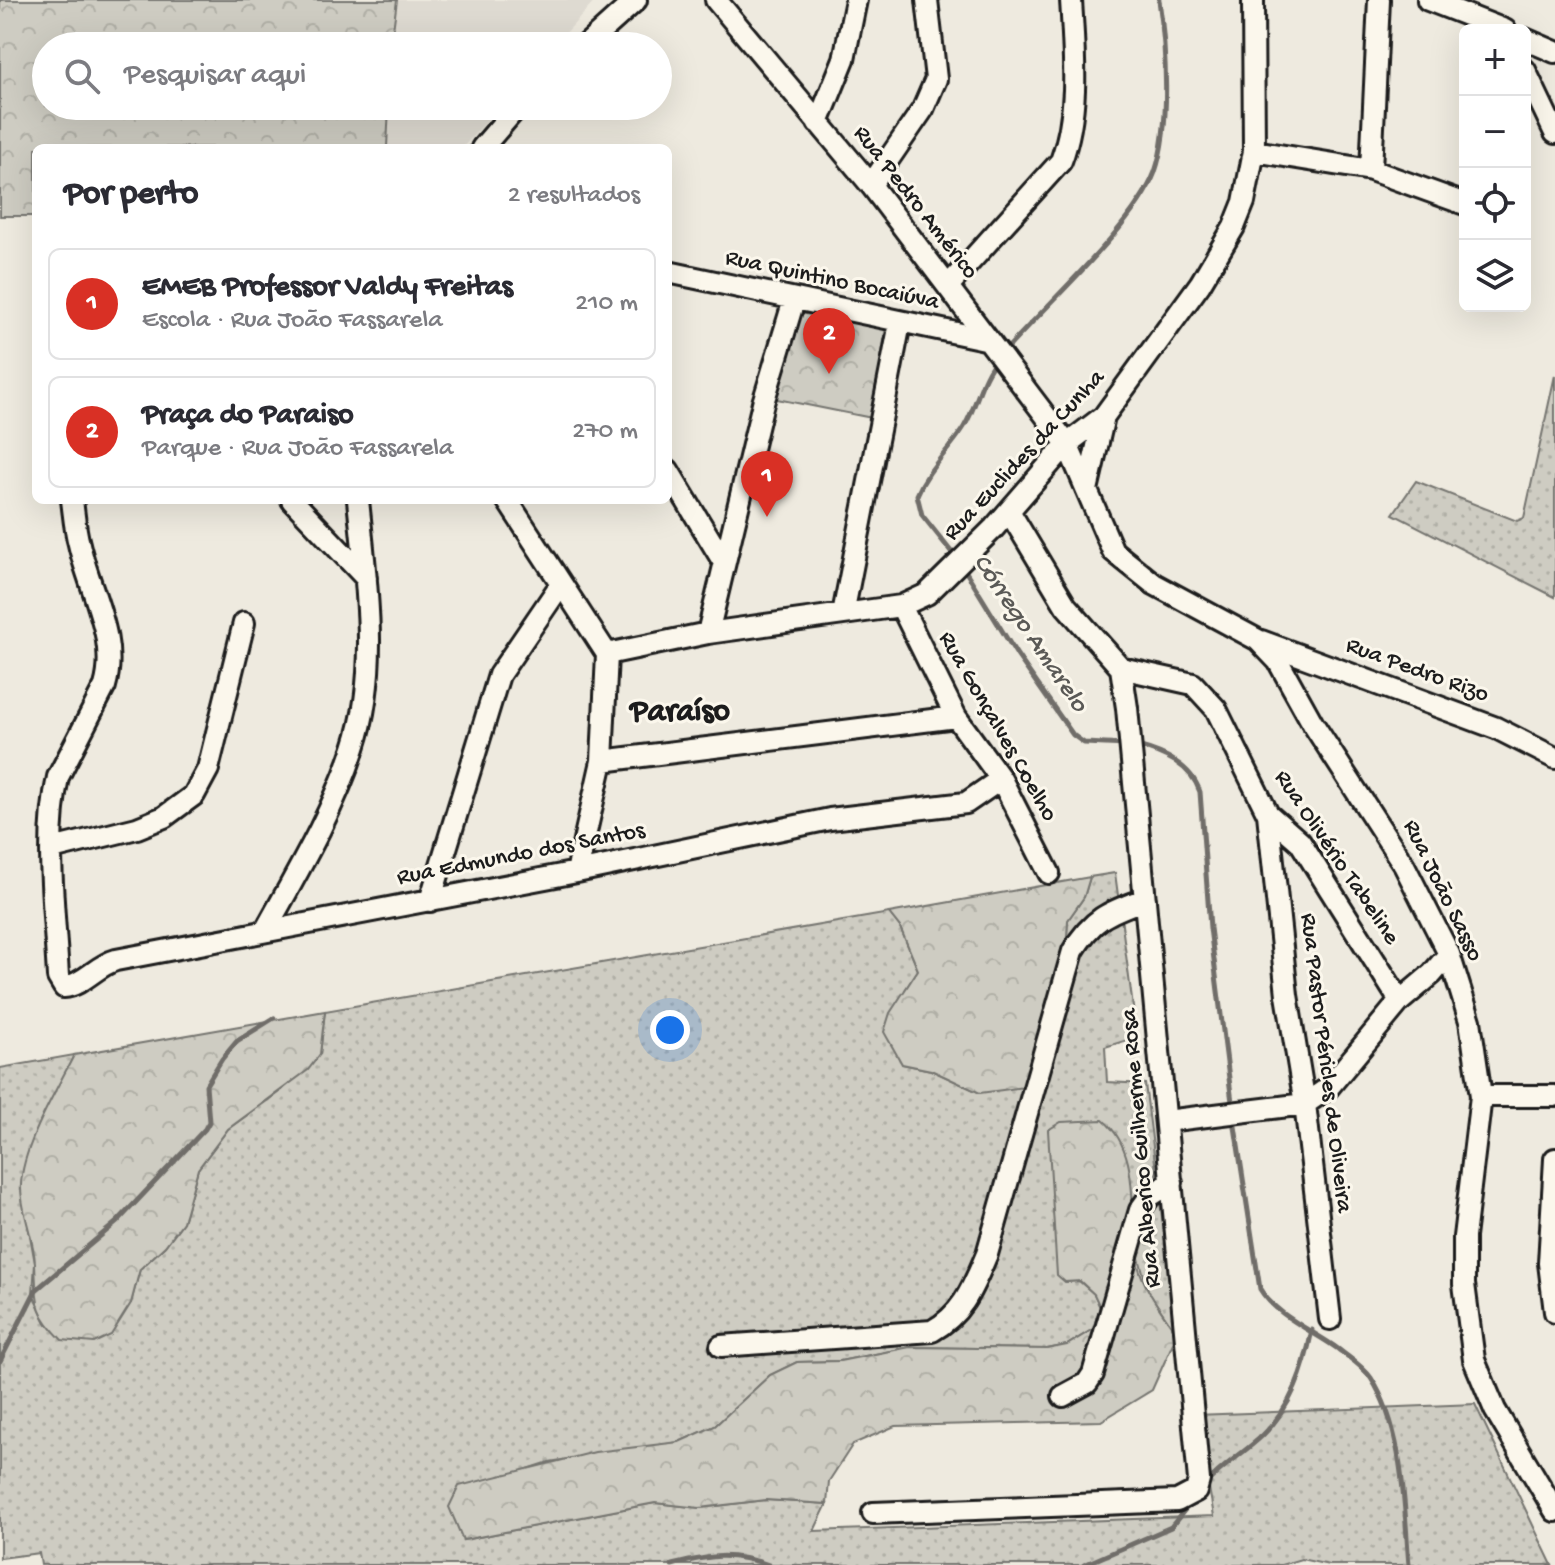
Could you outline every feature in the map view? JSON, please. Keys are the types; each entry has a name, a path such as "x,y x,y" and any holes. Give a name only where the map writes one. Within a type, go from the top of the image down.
{"street":[{"path":"601,32 636,0"},
{"name":"Rua Pedro Américo","path":"716,0 871,185 1067,444"},
{"path":"818,123 844,59 856,0"},
{"path":"871,185 923,109 936,79 927,0"},
{"path":"949,285 1061,161 1067,145 1075,70 1071,0"},
{"name":"Rua Euclides da Cunha","path":"607,654 708,633 901,606 927,594 959,563 1067,444 1104,416 1200,284 1234,227 1244,202 1254,151 1253,0"},
{"path":"1371,170 1379,0"},
{"path":"1428,0 1490,24"},
{"path":"1531,42 1555,52"},
{"path":"1531,83 1555,133"},
{"path":"485,144 506,120"},
{"path":"1254,151 1371,170 1459,202"},
{"name":"Rua Quintino Bocaiúva","path":"672,273 900,323 995,351"},
{"path":"708,633 763,403 794,300"},
{"path":"843,614 900,323"},
{"path":"1087,490 1104,416"},
{"name":"Rua João Sasso","path":"1067,444 1113,551 1154,584 1258,640 1278,661 1313,724 1381,826 1449,954 1470,1021 1481,1096 1464,1237 1464,1284 1474,1360 1495,1410 1555,1511"},
{"path":"672,477 723,561"},
{"path":"73,504 78,543 110,650 110,671 58,777 52,849 137,828 164,817 194,795 208,769 244,623"},
{"path":"296,504 366,578"},
{"path":"266,929 335,797 355,746 367,686 366,578 358,504"},
{"path":"510,504 607,654 602,761 577,872"},
{"path":"1009,511 1066,606 1121,668"},
{"path":"430,901 499,675 561,584"},
{"name":"Rua Gonçalves Coelho","path":"901,606 956,717 1001,779 1049,873"},
{"name":"Rua Pedro Rizo","path":"1258,640 1496,728 1555,758"},
{"name":"Rua Alberico Guilherme Rosa","path":"873,1513 1177,1501 1196,1491 1199,1480 1172,1182 1121,668"},
{"name":"Rua Olivério Tabeline","path":"1121,668 1193,684 1216,709 1268,814 1300,842 1400,1001"},
{"path":"602,761 956,717"},
{"name":"Rua Edmundo dos Santos","path":"52,849 58,977 64,987 70,987 95,969 116,960 577,872 830,819 966,803 1001,779"},
{"name":"Rua Pastor Péricles de Oliveira","path":"1268,814 1287,995 1305,1104 1330,1319"},
{"path":"721,1346 932,1331 951,1321 970,1294 987,1254 1073,951 1086,929 1104,915 1145,899"},
{"path":"1166,1121 1305,1104 1337,1079 1400,1001 1432,974 1449,954"},
{"path":"1481,1096 1555,1096"},
{"path":"1555,1159 1549,1263 1555,1312"},
{"path":"1063,1396 1087,1383 1093,1374 1140,1210 1150,1196 1172,1182"}],"shaded area":[{"path":"0,0 596,0 567,32 32,32 32,120 487,120 466,144 35,144"}],"green space":[{"path":"0,0 397,0 393,32 32,32 32,120 388,120 387,144 32,144 32,216 0,216"},
{"path":"800,313 886,328 872,418 772,398"},
{"path":"1555,375 1555,597 1393,514 1416,481 1517,521 1524,518"},
{"path":"1115,873 1137,1037 1105,1047 1107,1082 1145,1084 1177,1334 1149,1293 1134,1241 1065,1282 1079,1281 1094,1294 1100,1307 1093,1329 1067,1345 1047,1349 910,1347 840,1361 797,1362 770,1375 715,1426 679,1442 549,1462 506,1476 463,1540 655,1503 700,1508 766,1500 827,1504 814,1531 1214,1516 1196,1415 1475,1404 1552,1565 1329,1565 1301,1559 1281,1565 41,1565 39,1553 0,1558 0,1068 74,1055 31,1147 21,1186 35,1263 33,1294 47,1325 131,1303 140,1269 165,1246 183,1222 198,1169 228,1129 282,1090 320,1054 325,1011 889,913 900,927 918,970 905,990 902,1064 931,1070 980,1093 1049,1057 1061,1032 1068,920 1084,897 1090,877"},
{"path":"1090,877 1084,897 1068,920 1061,1032 1032,1086 980,1093 931,1070 902,1064 884,1032 890,1013 918,970 900,927 889,913"},
{"path":"325,1011 320,1054 308,1070 228,1129 198,1169 183,1222 165,1246 140,1269 131,1303 111,1335 94,1343 62,1340 46,1321 38,1305 34,1253 21,1185 27,1153 74,1055"},
{"path":"1103,1120 1116,1134 1129,1168 1135,1247 1141,1275 1154,1301 1177,1334 1152,1390 1101,1421 895,1426 853,1444 829,1481 827,1504 766,1500 700,1508 655,1503 463,1540 449,1507 459,1486 595,1452 679,1442 715,1426 770,1375 797,1362 840,1361 910,1347 1047,1349 1067,1345 1093,1329 1100,1307 1094,1294 1080,1281 1065,1282 1057,1275 1048,1130 1061,1122"}],"waterway":[{"name":"Córrego Amarelo","path":"1005,351 1109,240 1129,216 1155,172 1165,110 1164,41 1159,0"},
{"name":"Córrego Amarelo","path":"957,559 922,515 917,495 927,476 964,427 987,374 998,358"},
{"name":"Córrego Amarelo","path":"963,567 1017,655 1073,735 1084,743 1127,745"},
{"name":"Córrego Amarelo","path":"1137,746 1157,752 1183,767 1200,792 1210,928 1233,1110"},
{"path":"0,1361 36,1290 117,1222 205,1129 209,1122 206,1085 222,1059 237,1041 274,1018"},
{"name":"Córrego Amarelo","path":"1234,1120 1260,1289 1285,1315 1360,1366 1382,1398 1400,1468 1409,1565"},
{"path":"1205,1485 1262,1436 1281,1413 1301,1373 1312,1330"},
{"path":"1084,1565 1171,1527 1191,1502"},
{"path":"672,1565 720,1556 769,1565"}],"place":[{"name":"Praça do Paraiso","path":"829,374"},
{"name":"EMEB Professor Valdy Freitas","path":"767,517"}],"district":[{"name":"Paraíso","path":"680,713"}]}
